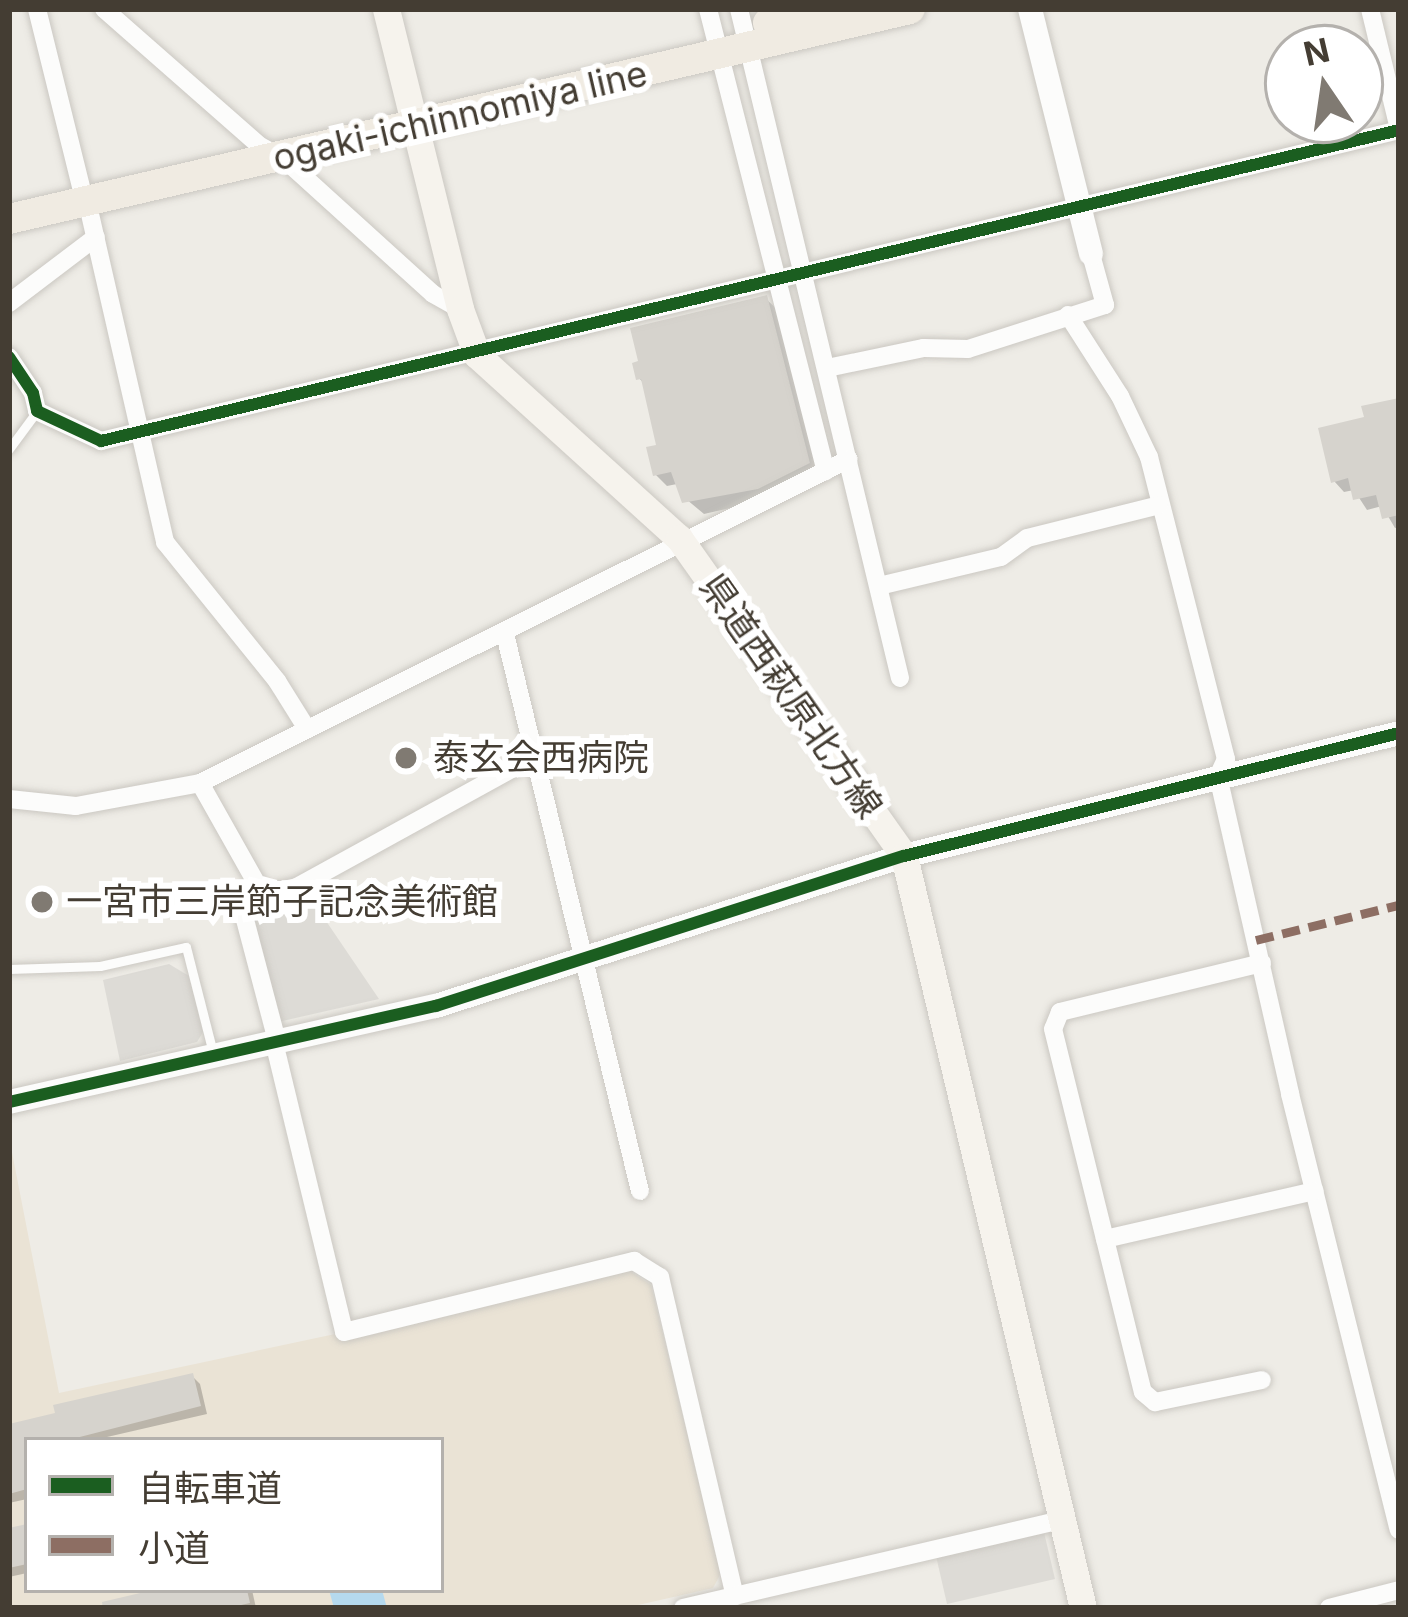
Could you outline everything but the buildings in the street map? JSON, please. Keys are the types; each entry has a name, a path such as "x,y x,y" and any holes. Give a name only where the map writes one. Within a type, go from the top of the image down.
{"main road":[{"name":"県道西萩原北方線","path":"386,9 460,308 477,355 684,544 855,793 904,856 1083,1608"},
{"name":"ogaki-ichinnomiya line","path":"9,204 84,194 272,152 823,9"},
{"name":"ogaki-ichinnomiya line","path":"729,31 910,9"},
{"name":"ogaki-ichinnomiya line","path":"9,219 84,194"}],"street":[{"path":"37,9 96,237 165,542 277,681 307,729"},
{"path":"104,9 433,294 460,308"},
{"path":"827,368 924,348 968,349 1105,305 1030,9"},
{"path":"9,356 33,393 37,411 101,441 477,355 1399,130 1370,9"},
{"path":"729,31 805,275 900,677"},
{"path":"729,31 779,282 826,471"},
{"path":"9,303 96,237"},
{"path":"1068,315 1139,430 1160,505 1226,759 1218,776 1399,1530"},
{"path":"9,799 76,806 200,783 849,459"},
{"path":"879,586 1001,557 1027,538 1160,505"},
{"path":"505,634 640,1191"},
{"path":"9,1102 436,1006 904,856 1399,734"},
{"path":"533,757 297,887 269,893 248,906 244,916 344,1332 634,1261 661,1277 745,1599"},
{"path":"200,783 257,884 269,893"},
{"path":"1262,963 1060,1012 1053,1029 1143,1392 1155,1402 1262,1380"},
{"path":"1105,1239 1315,1191"},
{"path":"683,1608 745,1599 1061,1520"},
{"path":"1329,1608 1399,1590"}],"lane":[{"path":"9,448 37,411"},
{"path":"9,969 100,966 186,947 214,1055"}],"shaded area":[{"path":"305,890 379,999 278,1022 251,911"},
{"path":"169,964 189,976 203,1032 197,1042 120,1061 103,980"},
{"path":"9,1137 59,1393 630,1271 651,1285 721,1573 713,1588 625,1608 9,1608"},
{"path":"1043,1528 1055,1579 947,1604 936,1556"}],"water":[{"path":"330,1593 383,1593 387,1608 334,1608"}],"marked path":[{"path":"1256,940 1399,905"}],"cycle path":[{"path":"9,357 33,393 37,411 101,441 1399,130"},
{"path":"9,1102 436,1006 904,856 1399,733"}],"place":[{"name":"泰玄会西病院","path":"406,758"},
{"name":"一宮市三岸節子記念美術館","path":"42,902"}]}
